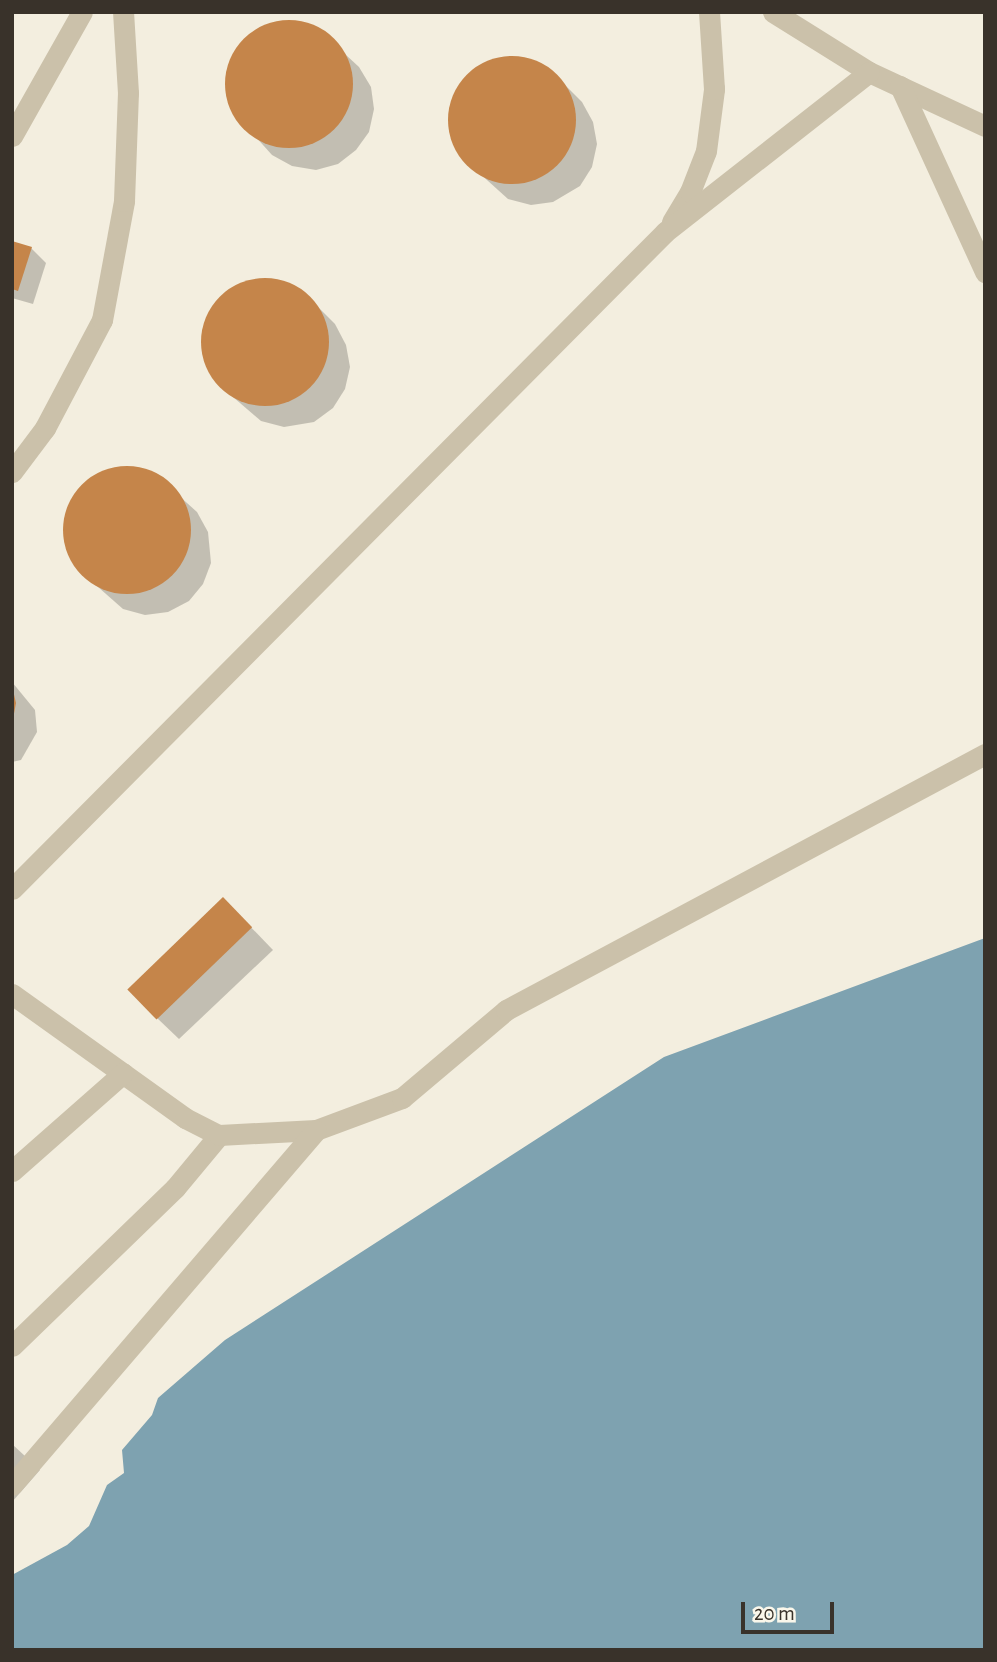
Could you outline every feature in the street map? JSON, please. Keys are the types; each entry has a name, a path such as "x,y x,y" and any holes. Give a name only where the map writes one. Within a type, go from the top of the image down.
{"lane":[{"path":"12,136 82,12"},
{"path":"12,472 45,428 102,320 124,201 128,93 123,12"},
{"path":"665,232 690,192 706,151 714,89 709,12"},
{"path":"773,12 869,72 985,126"},
{"path":"12,889 665,232 869,72"},
{"path":"900,86 985,272"},
{"path":"12,994 123,1073 219,1135 316,1130 401,1098 506,1010 985,754"},
{"path":"12,1171 123,1073"},
{"path":"12,1486 316,1130"},
{"path":"12,1346 175,1188 219,1135"}],"water":[{"path":"985,938 985,1650 12,1650 12,1575 67,1545 89,1526 107,1485 124,1473 122,1450 152,1415 158,1398 225,1340 664,1057"}],"building":[{"path":"289,20 313,25 334,39 348,60 353,84 348,108 334,129 313,143 289,148 265,143 244,129 230,108 225,84 230,60 244,39 265,25"},
{"path":"512,56 536,61 557,75 571,96 576,120 571,144 557,165 536,179 512,184 488,179 467,165 453,144 448,120 453,96 467,75 488,61"},
{"path":"12,241 32,247 18,291 12,289"},
{"path":"265,278 289,283 310,297 324,318 329,342 324,366 310,387 289,401 265,406 241,401 220,387 206,366 201,342 206,318 220,297 241,283"},
{"path":"127,466 151,471 172,485 186,506 191,530 186,554 172,575 151,589 127,594 103,589 82,575 68,554 63,530 68,506 82,485 103,471"},
{"path":"12,686 16,703 13,719 12,719"},
{"path":"223,897 252,927 157,1020 127,989"}]}
